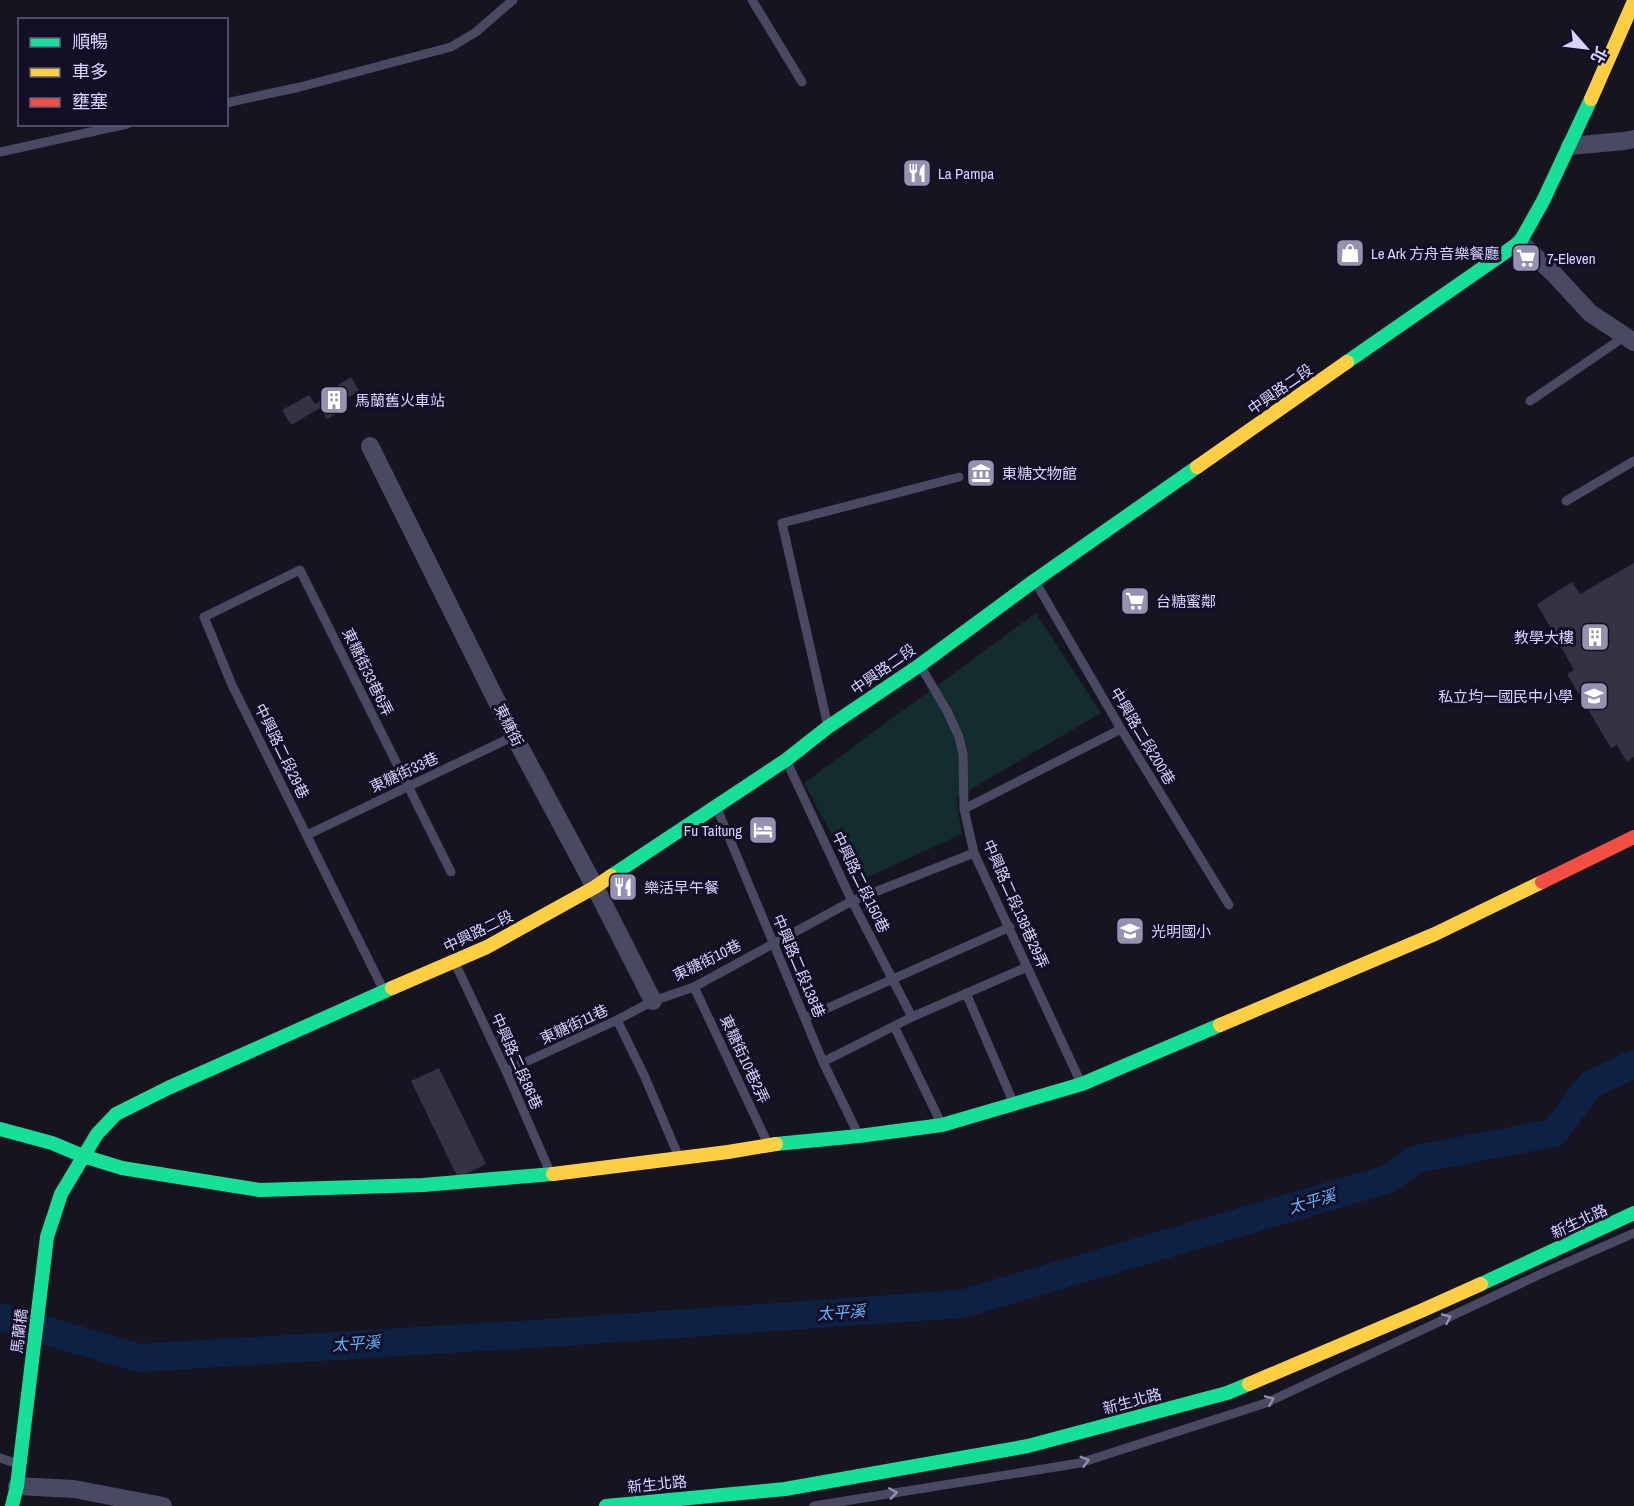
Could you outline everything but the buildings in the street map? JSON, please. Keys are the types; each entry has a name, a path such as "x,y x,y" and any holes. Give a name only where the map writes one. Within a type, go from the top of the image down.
{"street":[{"name":"中興路二段","path":"47,1237 61,1194 82,1156 97,1134 116,1114 168,1088 487,947 595,887 786,760 828,727 920,665 1034,581 1520,242 1570,146 1634,1"},
{"path":"1570,146 1634,139"},
{"path":"1520,242 1590,313 1629,340"},
{"name":"東糖街","path":"370,446 514,736 653,1001"},
{"path":"0,1129 52,1143 82,1156 122,1168 260,1190 423,1185 551,1174 942,1125 1082,1084 1435,934 1634,837"},
{"name":"新生北路","path":"606,1506 785,1489 1028,1446 1227,1393 1423,1310 1634,1214"},
{"name":"馬蘭橋","path":"19,1465 47,1237"},
{"path":"12,1506 8,1488 19,1465"},
{"path":"8,1488 74,1490 163,1506"}],"lane":[{"path":"228,103 300,87 451,47 476,32 513,0"},
{"path":"752,0 802,82"},
{"path":"0,152 118,126"},
{"path":"1530,400 1629,340"},
{"path":"1566,501 1634,461"},
{"path":"828,727 782,523 959,477"},
{"name":"東糖街33巷6弄","path":"300,570 451,872"},
{"name":"中興路二段29巷","path":"300,570 204,618 232,685 384,992"},
{"name":"中興路二段200巷","path":"1034,581 1120,729 1229,905"},
{"name":"中興路二段138巷29弄","path":"920,665 960,737 963,753 964,809 974,853 1082,1084"},
{"path":"964,809 1120,729"},
{"name":"東糖街33巷","path":"307,835 514,736"},
{"name":"中興路二段150巷","path":"786,760 852,901 912,1017"},
{"name":"中興路二段138巷","path":"716,806 823,1062 859,1136"},
{"name":"東糖街10巷","path":"653,1001 694,987 852,901 974,853"},
{"path":"805,1018 1010,927"},
{"name":"中興路二段86巷","path":"454,960 551,1174"},
{"path":"823,1062 912,1017 1027,967"},
{"name":"東糖街10巷2弄","path":"694,987 769,1145"},
{"path":"966,993 1014,1105"},
{"name":"東糖街11巷","path":"506,1071 653,1001"},
{"path":"617,1020 644,1075 679,1158"},
{"path":"894,1026 942,1125"},
{"path":"814,1506 1080,1462 1266,1403 1545,1272 1634,1233"},
{"path":"0,1458 19,1465"}],"green space":[{"path":"1036,613 1101,713 956,798 962,834 857,882 804,783"}],"waterway":[{"name":"太平溪","path":"0,1317 139,1358 548,1333 961,1304 1388,1179 1416,1159 1554,1133 1590,1085 1634,1064"}],"traffic: fast":[{"path":"1347,362 1520,242 1543,201 1591,99"},
{"path":"611,876 786,760 828,727 920,665 1034,581 1197,467"},
{"path":"12,1506 17,1486 47,1237 61,1194 97,1134 116,1114 168,1088 392,988"},
{"path":"776,1144 942,1125 1082,1084 1220,1025"},
{"path":"0,1129 52,1143 83,1156 122,1168 260,1190 423,1185 553,1174"},
{"path":"1481,1284 1634,1213"},
{"path":"606,1506 785,1489 1028,1446 1227,1393 1249,1384"}],"traffic: slow":[{"path":"1591,99 1634,1"},
{"path":"1197,467 1347,362"},
{"path":"392,988 487,947 611,876"},
{"path":"1220,1025 1435,934 1542,882"},
{"path":"553,1174 776,1144"},
{"path":"1249,1384 1481,1284"}],"traffic: jam":[{"path":"1542,882 1634,837"}],"place":[{"name":"La Pampa","path":"917,173"},
{"name":"Le Ark 方舟音樂餐廳","path":"1350,253"},
{"name":"7-Eleven","path":"1526,258"},
{"name":"馬蘭舊火車站","path":"334,400"},
{"name":"東糖文物館","path":"981,473"},
{"name":"台糖蜜鄰","path":"1135,601"},
{"name":"教學大樓","path":"1595,637"},
{"name":"私立均一國民中小學","path":"1594,696"},
{"name":"Fu Taitung","path":"763,830"},
{"name":"樂活早午餐","path":"623,887"},
{"name":"光明國小","path":"1130,931"}]}
